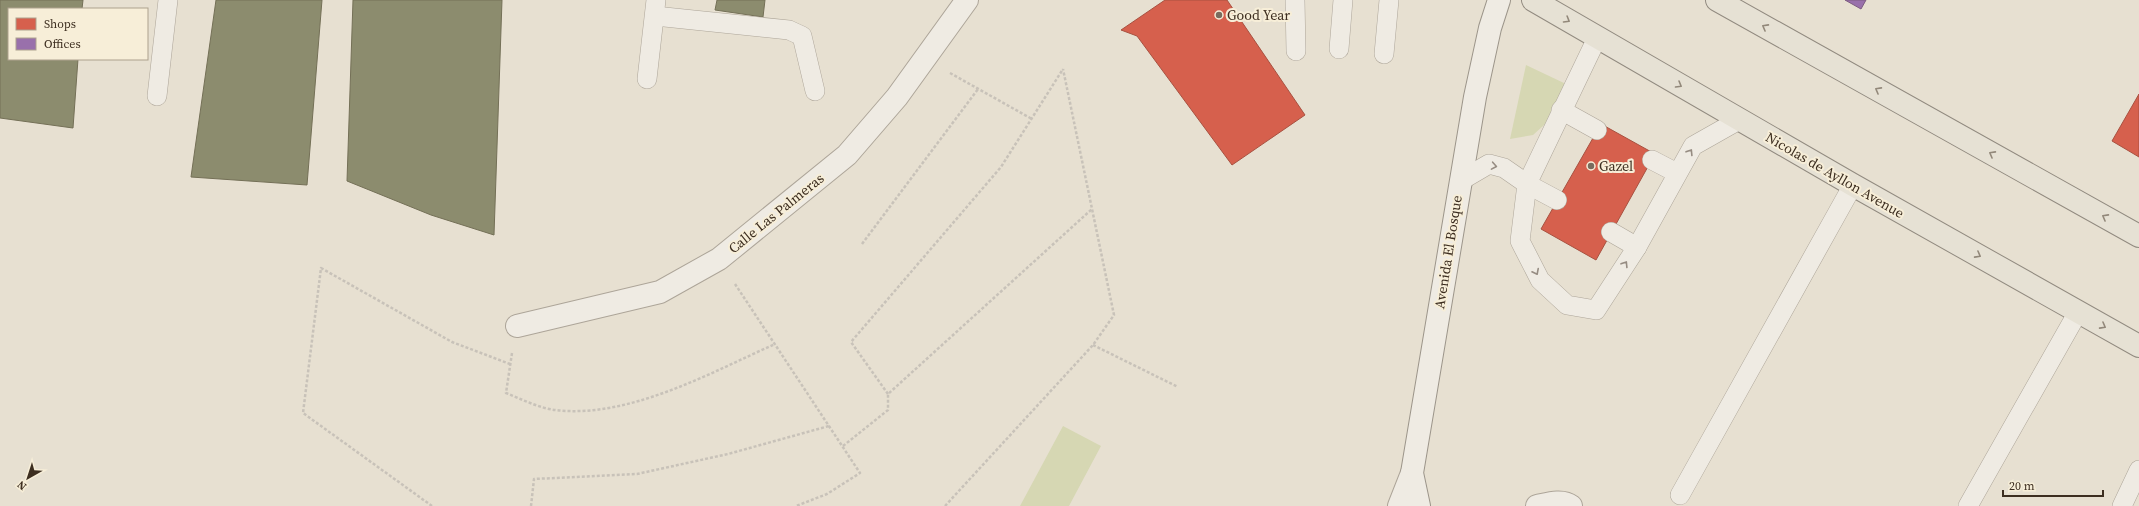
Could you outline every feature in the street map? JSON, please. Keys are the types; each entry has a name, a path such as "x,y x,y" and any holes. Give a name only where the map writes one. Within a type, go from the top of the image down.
{"main road":[{"name":"Nicolas de Ayllon Avenue","path":"1533,0 1739,120 2139,346"},
{"path":"1717,0 2137,231"}],"street":[{"name":"Calle Las Palmeras","path":"517,326 660,292 719,259 847,155 897,98 967,0"},
{"name":"Avenida El Bosque","path":"1419,506 1412,473 1475,97 1490,28 1499,0"},
{"path":"1399,506 1412,473"},
{"path":"1537,506 1555,502 1571,506"}],"lane":[{"path":"157,96 168,0"},
{"path":"1294,0 1296,51"},
{"path":"1339,49 1343,0"},
{"path":"1384,54 1389,0"},
{"path":"647,78 655,8 789,30 802,36 815,91"},
{"path":"1597,38 1527,184 1520,241 1540,280 1567,305 1596,310 1637,246 1693,146 1739,120"},
{"path":"1562,110 1597,130"},
{"path":"1652,160 1677,173"},
{"path":"1460,181 1489,164 1504,168 1527,184 1557,200"},
{"path":"1680,496 1853,185"},
{"path":"1612,232 1637,246"},
{"path":"1968,506 2078,312"},
{"path":"2122,506 2139,470"}],"path":[{"path":"925,59 1032,119"},
{"path":"842,446 888,410 888,394 851,342 1001,167 1063,69 1114,315 1094,345 945,506"},
{"path":"862,244 978,89"},
{"path":"888,394 1092,209"},
{"path":"719,259 860,473 827,494 796,506"},
{"path":"432,506 303,413 321,268 452,342 510,364 506,393 554,410 595,411 662,394 775,344"},
{"path":"1094,345 1178,388"},
{"path":"531,506 534,479 637,474 728,454 829,426"}],"green space":[{"path":"1526,65 1566,84 1553,117 1533,135 1510,139"},
{"path":"1063,426 1101,446 1069,506 1020,506"}],"building: Shops":[{"path":"1165,0 1227,0 1305,115 1232,165 1137,36 1121,30"},
{"path":"2139,94 2139,157 2112,141"},
{"path":"1601,124 1655,154 1596,260 1541,229"}],"building: Offices":[{"path":"1845,0 1866,0 1861,9"}],"building: Industry":[{"path":"0,0 83,0 82,8 8,8 8,60 78,60 73,128 0,118"},
{"path":"216,0 322,0 307,185 191,177"},
{"path":"353,0 502,0 494,235 431,215 347,181"},
{"path":"717,0 765,0 763,17 715,10"}],"place":[{"name":"Good Year","path":"1219,15"},
{"name":"Gazel","path":"1591,166"}]}
